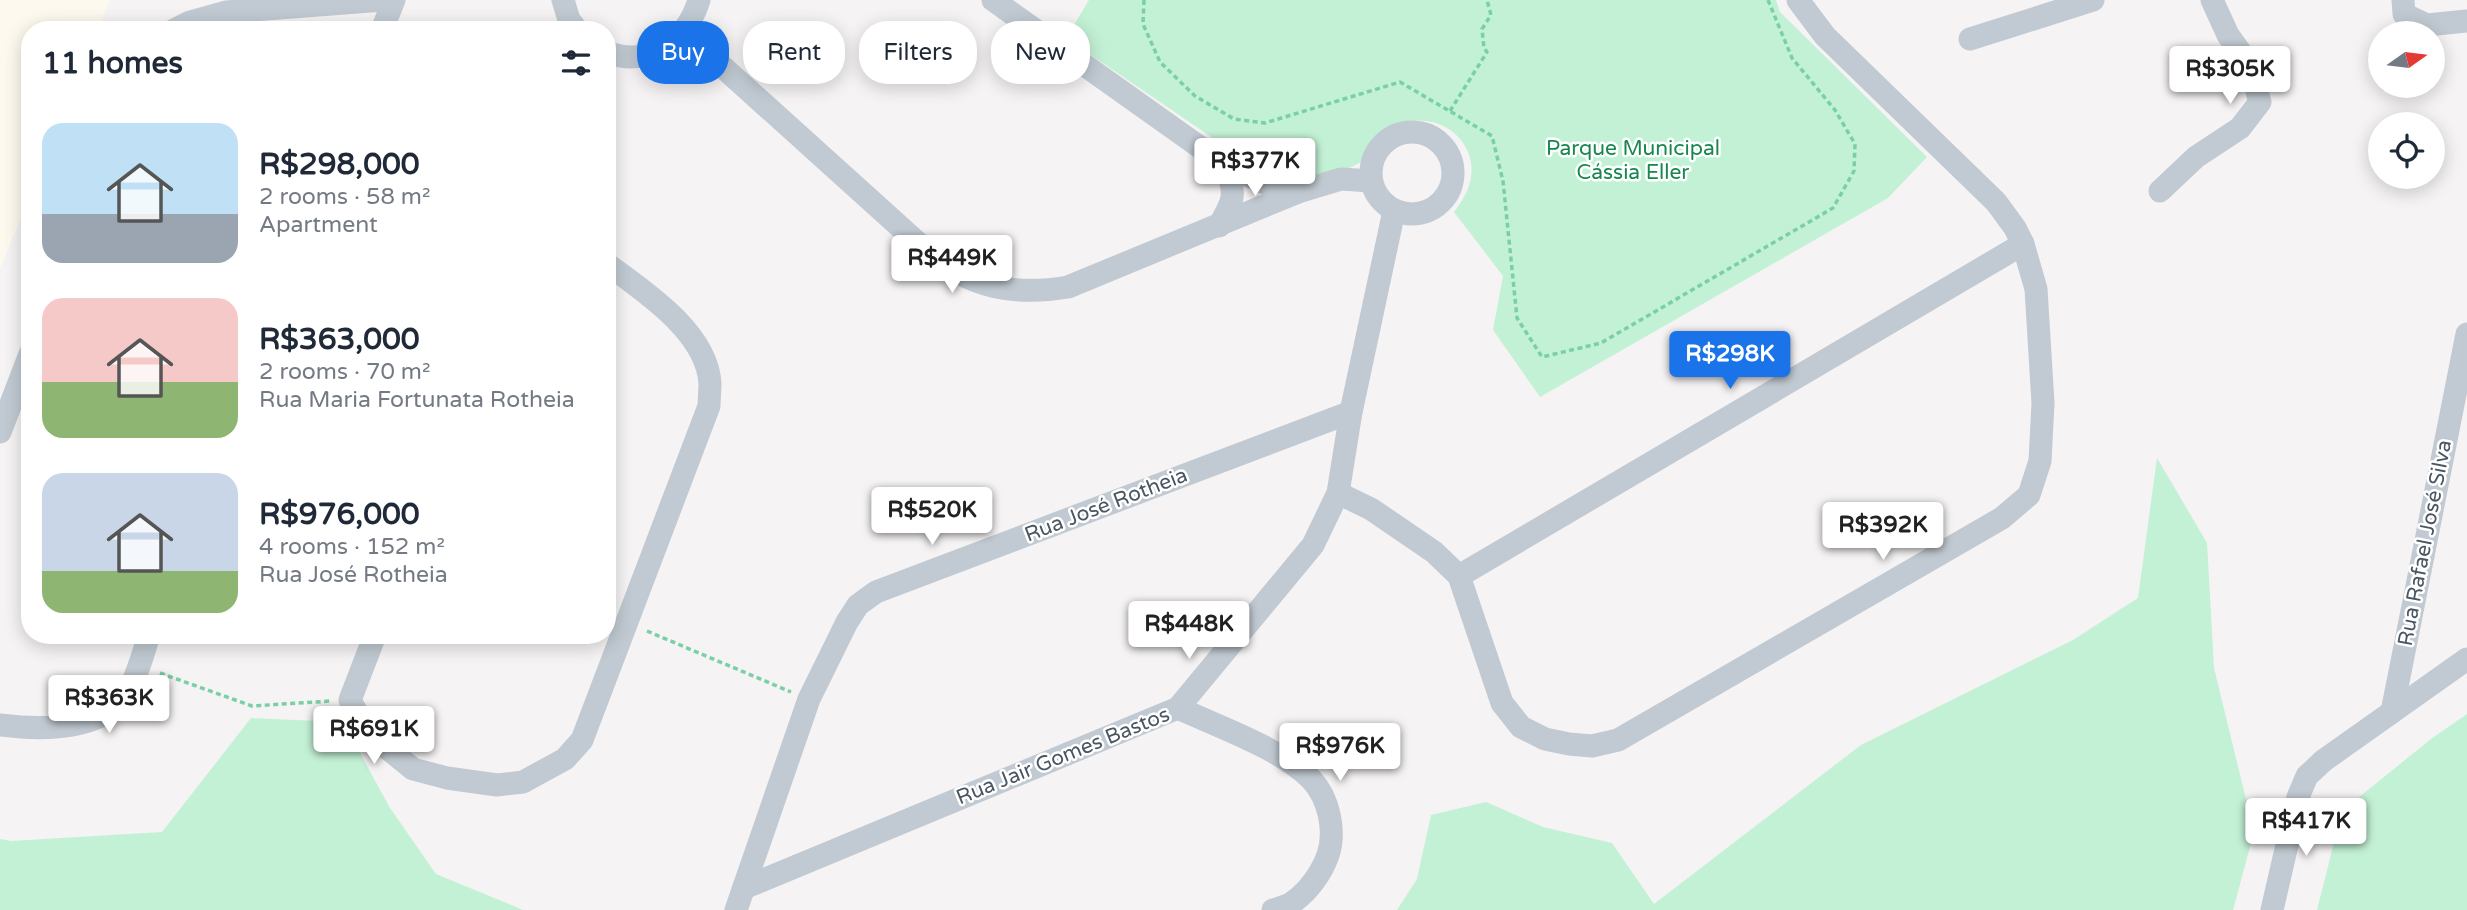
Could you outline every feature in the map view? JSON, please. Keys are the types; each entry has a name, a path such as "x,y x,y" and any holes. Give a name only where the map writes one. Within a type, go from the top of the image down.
{"street":[{"path":"194,21 226,12 383,0"},
{"path":"386,21 394,0"},
{"path":"563,0 570,21"},
{"path":"690,21 699,0"},
{"path":"993,0 1225,165 1276,188 1298,192"},
{"path":"1338,493 1371,509 1434,552 1459,576 1502,704 1521,727 1545,739 1592,746 1618,740 2002,518 2029,495 2040,461 2043,404 2036,289 2023,244 1996,202 1825,36 1798,0"},
{"path":"1970,39 2093,0"},
{"path":"2160,191 2196,157 2241,128 2260,102 2249,64 2228,36 2212,0"},
{"path":"2404,7 2427,25 2467,21"},
{"path":"616,56 637,56"},
{"path":"729,73 947,268 990,286 1014,291 1039,292 1068,287 1298,192 1341,179 1371,181"},
{"path":"1408,132 1424,133 1440,142 1450,155 1454,172 1451,189 1442,203 1428,212 1411,215 1394,211 1380,199 1371,181 1371,164 1379,148 1391,137 1408,132"},
{"path":"1219,226 1233,203 1234,186 1225,165"},
{"name":"Rua Jair Gomes Bastos","path":"744,888 1178,708 1313,545 1338,493 1351,412 1394,211"},
{"path":"1459,576 2023,244"},
{"path":"372,644 350,700 366,732 413,769 447,778 497,785 523,782 565,759 582,740 709,406 710,382 704,360 687,331 661,305 616,271"},
{"name":"Rua Rafael José Silva","path":"2392,712 2460,400 2467,334"},
{"path":"0,432 21,377"},
{"name":"Rua José Rotheia","path":"736,910 809,699 858,605 876,592 1351,412"},
{"path":"0,725 51,729 86,721 108,711 128,692 146,644"},
{"path":"2272,910 2298,797 2307,776 2323,761 2467,659"},
{"path":"1178,708 1277,754 1311,779 1323,797 1330,820 1332,842 1322,872 1293,902 1273,910"}],"path":[{"path":"1144,0 1143,24 1160,62 1195,96 1234,120 1265,123 1400,82 1492,136 1503,181 1517,317 1542,357 1601,344 1833,208 1854,170 1855,144 1835,110 1792,58 1768,0"},
{"path":"1450,111 1487,52 1482,29 1492,15 1487,0"},
{"path":"625,622 809,699"},
{"path":"138,665 252,706 350,700"}],"shaded area":[{"path":"0,0 110,0 102,21 21,21 21,218 0,269"}],"green space":[{"name":"Parque Municipal Cássia Eller","path":"1089,0 1776,0 1780,12 1927,157 1888,198 1540,397 1493,330 1503,276 1454,212 1470,184 1472,169 1468,152 1452,131 1427,121 1401,123 1379,139 1364,160 1339,173 1304,185 1273,179 1090,54 1090,21 1076,21"},
{"path":"2157,458 2207,543 2214,668 2254,832 2233,910 1397,910 1417,879 1431,815 1486,802 1543,827 1612,843 1654,904 1861,745 2073,640 2138,598"},
{"path":"2467,714 2467,910 2317,910 2342,811 2431,739"},
{"path":"251,718 343,722 390,808 436,874 523,910 0,910 0,839 11,841 162,832"}]}
